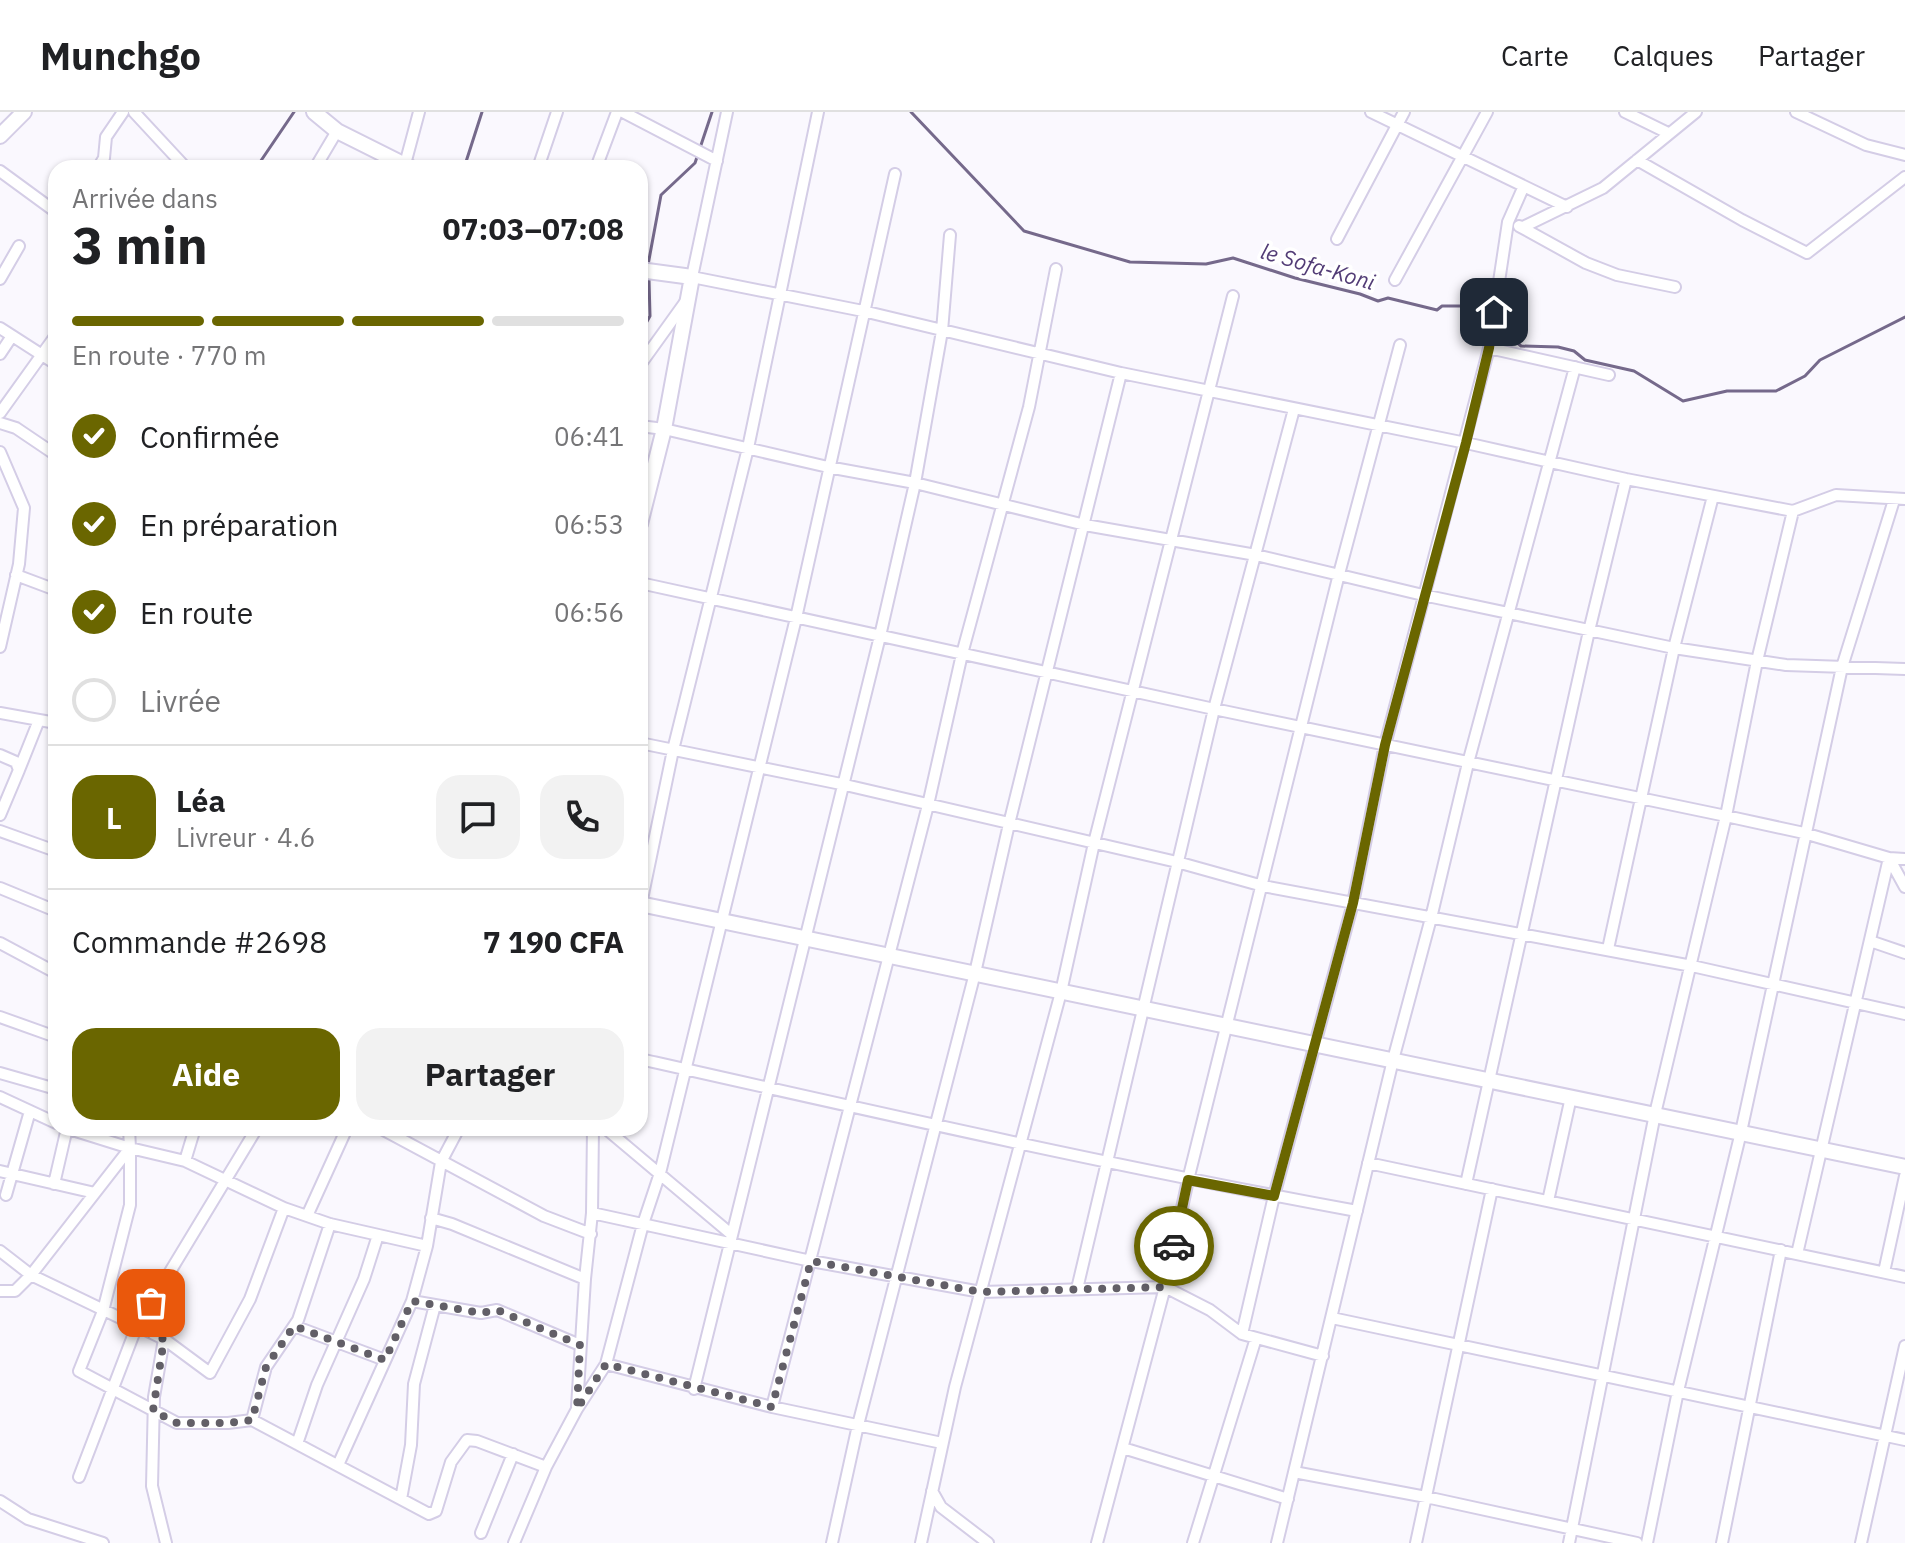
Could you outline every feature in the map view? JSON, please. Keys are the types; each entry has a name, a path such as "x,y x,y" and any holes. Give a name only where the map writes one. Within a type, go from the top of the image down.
{"street":[{"path":"1,133 24,112"},
{"path":"103,160 106,137 123,112"},
{"path":"134,112 179,160"},
{"path":"314,112 337,131 393,160"},
{"path":"409,160 419,112"},
{"path":"541,160 557,112"},
{"path":"599,160 617,112"},
{"path":"623,112 717,161"},
{"path":"648,492 664,429 727,112"},
{"path":"648,868 673,750 748,448 818,112"},
{"path":"1371,112 1567,207"},
{"path":"1337,239 1404,112"},
{"path":"1395,280 1487,112"},
{"path":"1625,112 1668,133"},
{"path":"1523,227 1603,188 1696,112"},
{"path":"1796,112 1866,145 1905,155"},
{"path":"320,160 337,131"},
{"path":"1637,160 1807,253 1905,177"},
{"path":"0,171 48,206"},
{"path":"514,1543 546,1467 577,1409 606,1364 643,1224 660,1173 796,618 895,174"},
{"path":"1242,1334 1313,1043 1353,903 1385,745 1489,348 1508,222 1523,188"},
{"path":"1508,222 1523,227 1586,263 1617,275 1675,287"},
{"path":"694,1389 915,483 942,331 950,235"},
{"path":"0,279 19,246"},
{"path":"772,1407 928,805 962,654 1041,352 1056,269"},
{"path":"648,271 863,311 1121,373 1466,443 1547,463 1793,511 1836,495 1899,499 1842,667 1741,1132 1678,1391 1647,1543"},
{"path":"921,1543 942,1443 1061,991 1094,843 1233,296"},
{"path":"648,354 688,299"},
{"path":"0,328 48,359"},
{"path":"0,354 12,336"},
{"path":"1097,1543 1165,1287 1226,1025 1400,345"},
{"path":"0,413 48,346"},
{"path":"1489,348 1609,375"},
{"path":"1277,1543 1468,763 1575,367"},
{"path":"832,1543 858,1425 975,973 1121,373"},
{"path":"1077,1289 1214,709 1294,409"},
{"path":"0,423 16,428 48,450"},
{"path":"648,427 915,483 1085,525 1256,555 1423,595 1674,648 1757,661 1905,669"},
{"path":"0,452 24,508 16,575 0,647"},
{"path":"0,483 5,467"},
{"path":"1466,1184 1589,631 1626,479"},
{"path":"1608,949 1674,648 1713,496"},
{"path":"1569,1543 1655,1114 1692,966 1757,661 1793,511"},
{"path":"16,575 48,587"},
{"path":"0,583 13,587"},
{"path":"648,585 1214,709 1804,833 1889,858 1905,859"},
{"path":"0,713 48,722"},
{"path":"0,815 39,720"},
{"path":"648,745 841,784 1177,862 1263,886 1608,949 1905,1014"},
{"path":"0,755 16,762 19,770"},
{"path":"0,831 48,848"},
{"path":"1889,858 1905,887"},
{"path":"1797,1254 1889,858"},
{"path":"0,888 48,908"},
{"path":"648,907 1905,1167"},
{"path":"1870,941 1905,953"},
{"path":"0,943 48,969"},
{"path":"0,1017 48,1034"},
{"path":"648,1061 935,1127 1188,1180 1357,1211"},
{"path":"0,1073 48,1087"},
{"path":"0,1097 48,1119"},
{"path":"1548,1201 1571,1097"},
{"path":"6,1195 30,1111"},
{"path":"54,1184 65,1136"},
{"path":"92,1136 185,1161 284,1208 330,1224 427,1246"},
{"path":"129,1136 130,1205 103,1311 79,1371 177,1423 252,1420 429,1514 436,1511 451,1462 467,1440 546,1467"},
{"path":"185,1161 193,1136"},
{"path":"79,1477 136,1328 252,1136"},
{"path":"307,1216 343,1136"},
{"path":"394,1136 544,1216 591,1234"},
{"path":"338,1465 412,1301 427,1246 441,1162 455,1136"},
{"path":"577,1409 591,1234 593,1136"},
{"path":"615,1136 731,1238"},
{"path":"0,1291 15,1291 31,1275 130,1148"},
{"path":"1368,1163 1905,1277"},
{"path":"0,1171 95,1193"},
{"path":"1884,1272 1905,1176"},
{"path":"1416,1543 1492,1189"},
{"path":"0,1251 31,1275 164,1339 210,1373 250,1299 284,1208"},
{"path":"592,1213 731,1238 811,1261 981,1292 1165,1287 1210,1310 1242,1334 1323,1356"},
{"path":"431,1218 585,1279"},
{"path":"252,1420 266,1367 294,1326 330,1224"},
{"path":"297,1444 317,1385 364,1279 378,1235"},
{"path":"1722,1543 1781,1250"},
{"path":"412,1301 481,1313 497,1310 580,1345"},
{"path":"401,1499 411,1445 414,1384 435,1305"},
{"path":"1332,1318 1905,1440"},
{"path":"294,1326 385,1360"},
{"path":"1193,1543 1256,1338"},
{"path":"164,1339 153,1411 152,1486 166,1543"},
{"path":"1861,1543 1905,1346"},
{"path":"606,1364 694,1389 942,1443"},
{"path":"1123,1448 1288,1499"},
{"path":"481,1533 513,1454"},
{"path":"1294,1472 1637,1543"},
{"path":"932,1491 941,1507 988,1543"},
{"path":"0,1501 28,1519 103,1543"}],"waterway":[{"path":"261,160 294,112"},
{"path":"467,160 482,112"},
{"path":"648,265 661,195 695,163 712,112"},
{"name":"le Sofa-Koni","path":"911,112 1024,231 1130,262 1206,264 1233,258 1378,301 1388,298 1437,310 1442,306 1469,306 1490,317"},
{"path":"648,320 649,280"},
{"name":"le Sofa-Koni","path":"1497,318 1514,321 1514,340 1521,346 1558,347 1574,351 1585,360 1634,371 1683,401 1727,391 1776,391 1805,376 1820,360 1905,317"}],"way so far":[{"path":"151,1303 136,1328 164,1339 153,1411 177,1423 252,1420 266,1367 294,1326 385,1360 412,1301 481,1313 497,1310 580,1345 577,1409 606,1364 772,1407 811,1261 981,1292 1165,1287 1174,1246"}],"route":[{"path":"1174,1246 1188,1180 1274,1196 1353,903 1385,745 1466,443 1489,348 1494,312"}]}
